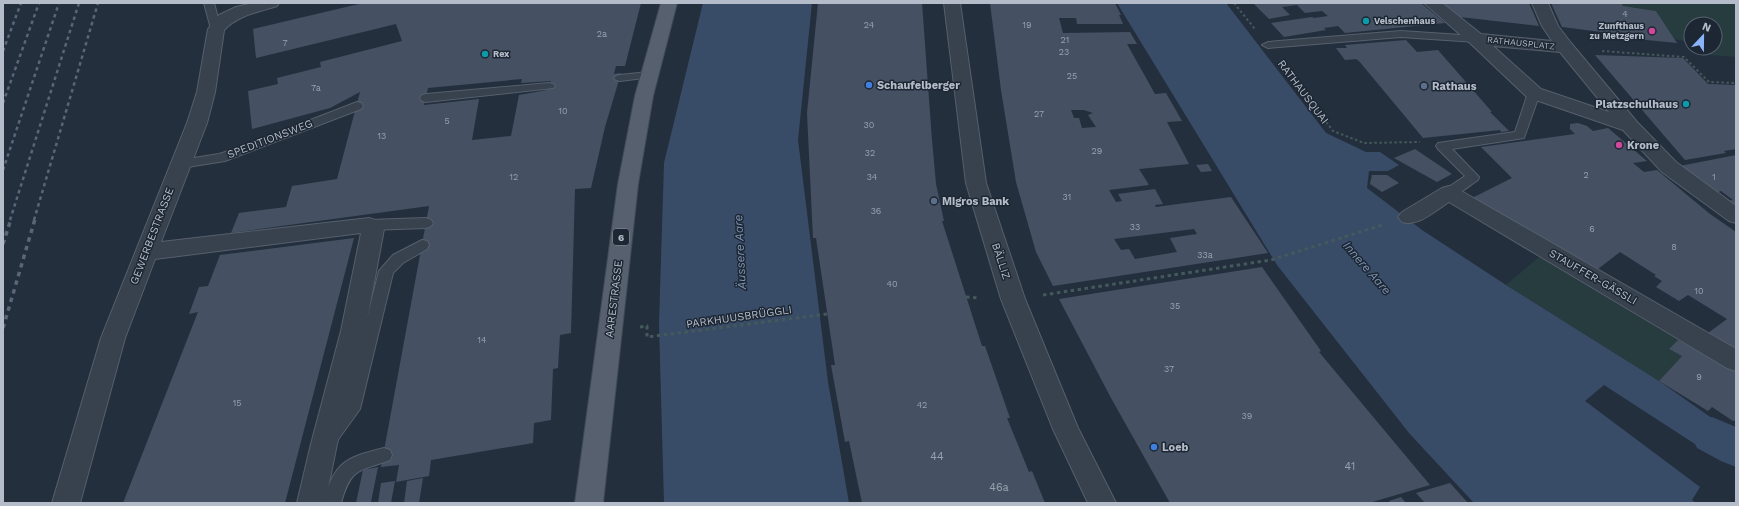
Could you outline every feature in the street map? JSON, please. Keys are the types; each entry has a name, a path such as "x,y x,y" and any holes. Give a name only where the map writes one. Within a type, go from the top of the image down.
{"main road":[{"name":"AARESTRASSE","path":"589,503 628,184 648,75 669,3"}],"street":[{"path":"216,29 225,19 242,11 271,3"},
{"name":"BÄLLIZ","path":"952,3 976,183 1013,299 1066,429 1102,503"},
{"name":"RATHAUSPLATZ","path":"1432,3 1476,38 1534,93 1630,126"},
{"name":"RATHAUSPLATZ","path":"1540,3 1550,26 1565,47 1630,126"},
{"name":"GEWERBESTRASSE","path":"66,503 113,338 197,123 206,92 216,29"},
{"name":"RATHAUSPLATZ","path":"1476,38 1565,47"},
{"path":"1630,126 1669,167 1736,216"},
{"path":"1409,217 1449,194"},
{"name":"STAUFFER-GÄSSLI","path":"1449,194 1736,361"},
{"path":"146,252 369,225 374,229 355,323 324,444 311,503"}],"lane":[{"path":"209,3 216,29"},
{"path":"1268,44 1401,34 1476,38"},
{"path":"620,78 648,75"},
{"path":"426,98 549,86"},
{"path":"1442,146 1520,135 1534,93"},
{"name":"SPEDITIONSWEG","path":"181,164 221,158 357,106"},
{"path":"1442,146 1473,177 1449,194"},
{"path":"369,225 426,223"},
{"path":"324,444 352,409 386,270 399,258 422,246"},
{"path":"332,503 341,476 350,466 365,459 384,454"}],"path":[{"name":"RATHAUSQUAI","path":"1234,3 1268,44 1333,131 1364,143 1412,141 1442,146"},
{"path":"1565,47 1684,56 1709,82 1736,83"},
{"path":"1013,299 1271,260 1409,217"},
{"name":"PARKHUUSBRÜGGLI","path":"654,336 827,314"}],"green space":[{"path":"1621,3 1736,3 1736,57 1723,56 1723,16 1683,16 1683,41 1674,39 1656,11 1623,6"},
{"path":"1539,257 1678,340 1669,349 1682,356 1659,381 1506,285"}],"water":[{"name":"Äussere Aare","path":"703,3 812,3 798,140 828,382 849,503 664,503 659,324 664,163"},
{"name":"Innere Aare","path":"1117,3 1226,3 1326,133 1366,152 1380,152 1399,165 1388,171 1369,171 1367,188 1422,230 1506,285 1659,381 1723,426 1698,446 1604,385 1585,401 1700,487 1692,500 1696,503 1474,503 1409,433 1277,265"}],"building":[{"path":"363,3 641,3 625,66 616,66 614,74 621,73 605,127 591,188 575,189 571,333 560,335 558,368 553,369 551,420 534,423 533,443 431,460 429,476 396,482 399,465 381,467 429,206 231,233 239,213 286,207 292,186 337,179 360,92 330,108 252,129 248,91 278,84 277,78 321,67 320,62 402,41 396,24 256,58 253,29","holes":["522,79 521,83 551,81 547,90 519,95 511,136 472,140 479,99 424,105 428,88"]},
{"path":"818,3 922,3 936,184 944,221 942,221 982,346 985,346 1010,418 1007,418 1029,472 1032,471 1045,503 862,503 849,441 845,442 831,365 835,365 816,238 813,238 807,113"},
{"path":"990,3 1115,3 1121,15 1119,15 1123,24 1077,24 1076,18 1059,18 1063,33 1130,32 1137,44 1127,44 1155,94 1166,93 1182,121 1167,122 1189,164 1139,169 1149,185 1109,190 1116,202 1122,201 1118,194 1155,189 1163,204 1155,205 1156,207 1231,197 1268,253 1053,286 1036,252 1016,182 1001,90","holes":["1071,110 1084,110 1093,113 1088,115 1096,127 1082,128 1079,118 1074,118","1194,229 1197,234 1170,238 1177,252 1135,259 1129,249 1121,250 1114,239"]},
{"name":"Velschenhaus","path":"1253,3 1421,3 1445,23 1345,33 1338,26 1324,28 1326,30 1284,37 1271,23 1328,16 1322,11 1305,13 1297,5 1282,7 1290,15 1269,19"},
{"path":"1441,3 1529,3 1539,26 1460,17"},
{"path":"1551,3 1621,3 1623,6 1656,11 1677,43 1626,38 1625,35 1562,27"},
{"name":"Rathaus","path":"1406,40 1417,52 1438,50 1492,112 1490,112 1509,131 1501,132 1500,130 1423,138 1359,61 1356,59 1345,60 1336,48 1347,48 1345,45"},
{"name":"Platzschulhaus","path":"1595,55 1683,58 1708,84 1735,85 1736,149 1724,151 1726,153 1685,160"},
{"path":"1578,123 1587,126 1593,131 1608,128 1647,161 1633,163 1644,172 1657,170 1710,214 1736,232 1736,353 1704,336 1727,319 1688,295 1679,301 1656,287 1662,281 1654,276 1656,275 1620,252 1598,269 1472,198 1512,178 1481,147 1575,134 1570,129 1570,124"},
{"path":"1415,149 1452,174 1437,182 1394,158"},
{"path":"1736,155 1736,205 1728,201 1733,200 1721,191 1716,193 1680,166"},
{"path":"1208,164 1212,171 1201,172 1196,165"},
{"path":"1372,175 1387,175 1399,183 1382,192 1370,184"},
{"path":"354,238 285,503 123,503 198,312 189,314 199,287 208,286 220,255"},
{"path":"1262,267 1321,351 1319,352 1430,485 1369,503 1170,503 1111,398 1059,299"},
{"path":"1678,340 1736,372 1736,420 1733,421 1712,407 1708,411 1659,381 1682,356 1669,349"},
{"path":"378,467 371,502 356,503 363,470"},
{"path":"423,478 419,503 404,503 407,481"},
{"path":"395,481 391,503 378,503 381,483"},
{"path":"1450,483 1468,503 1425,503 1416,493"},
{"path":"1401,497 1406,503 1390,503 1389,501"}],"waterway":[{"path":"1712,435 1736,448"}],"railway":[{"path":"3,51 21,3"},
{"path":"3,103 39,3"},
{"path":"3,170 59,3"},
{"path":"10,220 79,3"},
{"path":"34,220 98,3"},
{"path":"3,244 11,219"},
{"path":"3,328 35,219"}],"place":[{"name":"Velschenhaus","path":"1366,21"},
{"name":"Zunfthaus zu Metzgern","path":"1652,31"},
{"name":"Rex","path":"485,54"},
{"name":"Schaufelberger","path":"869,85"},
{"name":"Rathaus","path":"1424,86"},
{"name":"Platzschulhaus","path":"1686,104"},
{"name":"Krone","path":"1619,145"},
{"name":"Migros Bank","path":"934,201"},
{"name":"Loeb","path":"1154,447"}]}
